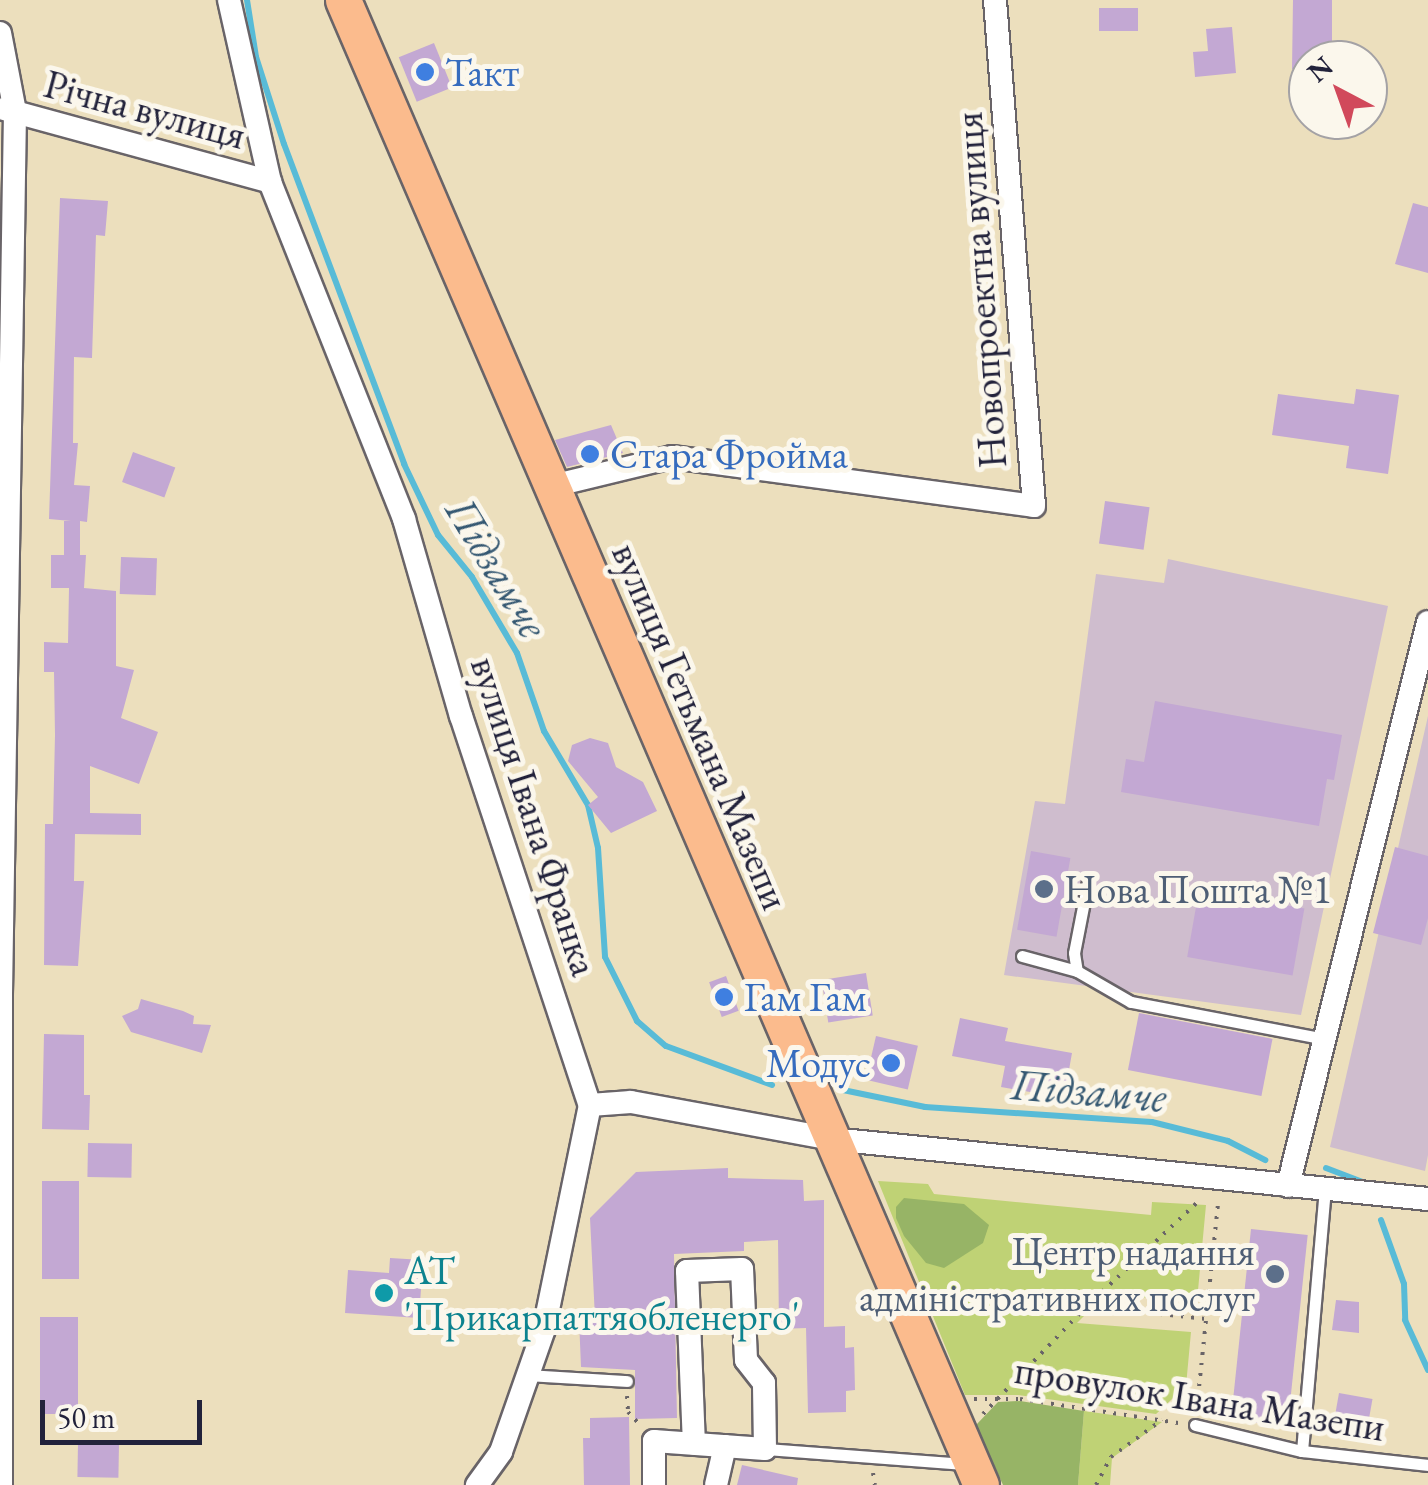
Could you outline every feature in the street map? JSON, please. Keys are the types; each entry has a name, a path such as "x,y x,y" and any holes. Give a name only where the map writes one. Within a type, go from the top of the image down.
{"main road":[{"name":"вулиця Гетьмана Мазепи","path":"343,0 977,1475"}],"street":[{"name":"вулиця Івана Франка","path":"229,0 270,182 404,519 461,716 590,1105 544,1329 501,1452 477,1485"},
{"name":"Новопроектна вулиця","path":"552,486 672,457 1034,506 996,0"},
{"path":"0,33 7,110 0,994 1,1485"},
{"name":"Річна вулиця","path":"7,110 270,182"},
{"path":"1288,1186 1428,622"},
{"path":"590,1105 631,1102 832,1139 1428,1199"},
{"path":"654,1485 654,1441 694,1444 725,1446 765,1449 764,1384 746,1360 742,1269 686,1271 694,1444"},
{"path":"716,1485 725,1446"}],"lane":[{"path":"1077,971 1074,952 1088,881"},
{"path":"1022,956 1077,971 1132,1002 1324,1039"},
{"path":"1302,1451 1324,1188"},
{"path":"528,1374 627,1381"},
{"name":"провулок Івана Мазепи","path":"1195,1425 1302,1451 1428,1466"},
{"path":"765,1449 977,1475"}],"path":[{"path":"973,1424 1087,1306 1199,1201"},
{"path":"1195,1425 1218,1203"},
{"path":"1087,1306 1206,1319"},
{"path":"627,1381 628,1412 654,1441"},
{"name":"провулок Івана Мазепи","path":"962,1398 997,1399 1195,1425"},
{"path":"1096,1485 1111,1457 1162,1420"}],"shaded area":[{"path":"1168,559 1388,606 1301,1015 1004,975 1035,801 1065,804 1096,574 1164,583"},
{"path":"1428,716 1428,1155 1425,1171 1330,1147"}],"green space":[{"path":"878,1181 928,1184 934,1194 1151,1215 1152,1202 1206,1205 1197,1301 1105,1295 1077,1323 1191,1332 1186,1386 1156,1414 1018,1395 965,1395"},
{"path":"904,1198 964,1204 989,1225 983,1243 944,1268 926,1263 904,1236 896,1218 896,1207"},
{"path":"1020,1401 1084,1411 1078,1485 1003,1485 976,1425 998,1402"},
{"path":"1084,1411 1162,1422 1112,1458 1110,1485 1078,1485"}],"building":[{"path":"1293,0 1332,0 1332,40 1292,40"},
{"path":"1099,8 1138,8 1138,31 1099,31"},
{"path":"1232,27 1236,73 1195,77 1193,52 1208,51 1206,29"},
{"name":"Такт","path":"434,43 452,88 417,102 399,57"},
{"path":"60,198 108,201 105,236 96,235 92,358 74,357 73,443 78,443 74,485 90,486 87,522 80,521 80,555 86,555 84,588 116,591 116,666 134,670 121,718 158,732 139,784 90,766 90,813 141,814 141,835 75,834 74,881 84,881 78,966 44,965 45,824 53,824 55,735 54,672 44,672 44,642 68,643 69,588 51,588 51,555 64,555 64,521 71,521 49,519"},
{"path":"1413,203 1428,207 1428,273 1395,264"},
{"path":"1356,389 1399,395 1388,474 1346,468 1349,446 1272,435 1278,394 1354,404"},
{"name":"Стара Фройма","path":"611,425 623,453 567,467 555,440"},
{"path":"133,452 175,467 164,497 122,482"},
{"path":"1105,501 1150,507 1144,550 1099,544"},
{"path":"121,557 157,558 156,595 120,594"},
{"path":"1155,701 1342,735 1334,780 1327,779 1319,826 1121,792 1126,759 1144,762"},
{"path":"590,738 608,743 616,767 643,782 657,811 611,833 588,805 598,797 568,761 572,745"},
{"path":"1395,847 1428,856 1428,918 1421,945 1373,933"},
{"name":"Нова Пошта №1","path":"1031,851 1070,858 1057,937 1017,930"},
{"path":"1199,890 1304,909 1293,976 1187,957"},
{"path":"866,973 873,1015 828,1023 822,980"},
{"name":"Гам Гам","path":"726,976 739,1011 722,1017 709,982"},
{"path":"141,999 194,1016 193,1024 211,1025 202,1053 131,1032 122,1016 138,1009"},
{"path":"1139,1013 1273,1039 1261,1096 1128,1070"},
{"path":"960,1018 1008,1028 1005,1041 1072,1053 1064,1098 1001,1087 1005,1066 952,1056"},
{"path":"44,1034 84,1035 84,1095 90,1095 89,1130 42,1129"},
{"name":"Модус","path":"876,1036 918,1046 908,1090 866,1080"},
{"path":"88,1143 132,1144 131,1178 87,1177"},
{"path":"728,1168 728,1178 803,1180 804,1201 824,1200 824,1327 845,1326 845,1348 854,1347 855,1390 846,1391 846,1412 808,1413 806,1328 779,1329 778,1240 744,1242 744,1251 674,1254 677,1418 635,1419 635,1370 581,1367 579,1319 595,1318 590,1218 636,1172"},
{"path":"42,1181 79,1181 79,1279 42,1279"},
{"path":"1251,1229 1308,1235 1288,1426 1231,1420"},
{"name":"АТ 'Прикарпаттяобленерго'","path":"390,1258 423,1260 419,1318 345,1313 348,1270 389,1273"},
{"path":"1336,1300 1359,1302 1359,1333 1332,1330"},
{"path":"40,1317 78,1317 78,1414 40,1414"},
{"path":"1339,1393 1372,1399 1365,1440 1332,1434"},
{"path":"629,1417 630,1485 584,1485 583,1438 590,1438 590,1418"},
{"path":"78,1443 119,1444 118,1478 77,1477"},
{"path":"742,1465 798,1478 797,1485 737,1485"}],"waterway":[{"name":"Підзамче","path":"247,0 256,57 284,144 404,464 438,535 472,577 517,653 544,731 588,805 598,848 605,957 637,1021 666,1046 772,1085"},
{"name":"Підзамче","path":"843,1090 925,1107 1152,1122 1228,1141 1265,1160"},
{"name":"Підзамче","path":"1326,1168 1365,1183"},
{"name":"Підзамче","path":"1381,1220 1404,1284 1405,1320 1428,1370"}],"place":[{"name":"Такт","path":"425,72"},
{"name":"Стара Фройма","path":"590,454"},
{"name":"Нова Пошта №1","path":"1044,889"},
{"name":"Гам Гам","path":"724,997"},
{"name":"Модус","path":"891,1063"},
{"name":"Центр надання адміністративних послуг","path":"1275,1274"},
{"name":"АТ 'Прикарпаттяобленерго'","path":"384,1293"}]}
